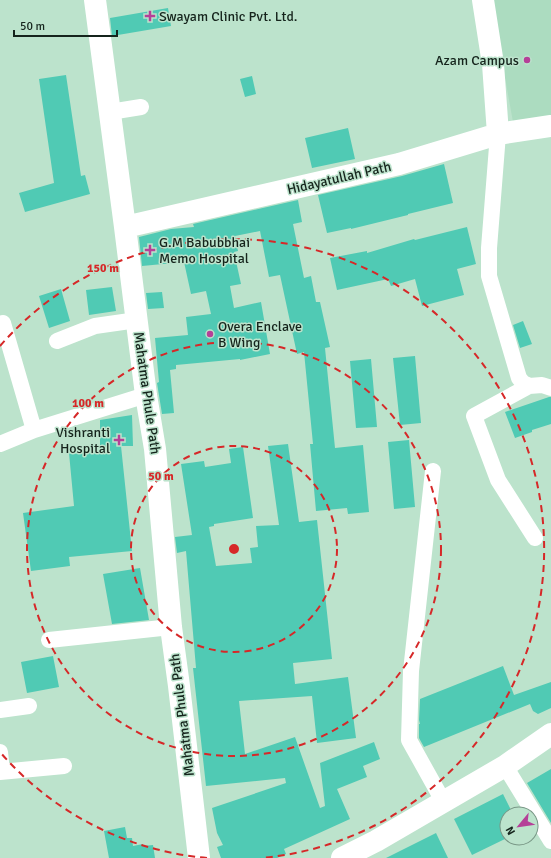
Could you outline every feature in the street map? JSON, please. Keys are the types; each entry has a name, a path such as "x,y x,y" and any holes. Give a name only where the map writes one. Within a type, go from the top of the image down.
{"main road":[{"name":"Mahatma Phule Path","path":"95,0 126,227 146,395 155,449 171,627 199,858"},
{"path":"483,0 493,64 498,134"},
{"name":"Hidayatullah Path","path":"126,227 399,164 498,134 551,126"},
{"path":"342,858 376,841 505,766 551,734"}],"street":[{"path":"110,112 141,107"},
{"path":"498,134 489,248 489,276 519,378 523,383 529,386"},
{"path":"58,342 95,326 137,320"},
{"path":"3,324 34,430"},
{"path":"535,538 498,480 474,416 529,386 542,385 551,387"},
{"path":"0,444 34,430 146,395"},
{"path":"433,471 411,671 409,740 443,801"},
{"path":"49,640 171,627"},
{"path":"0,710 29,706"},
{"path":"0,752 1,772 64,766"},
{"path":"505,766 551,841"}],"shaded area":[{"name":"Azam Campus","path":"491,0 551,0 551,121 513,122"}],"building":[{"path":"168,8 171,26 112,36 110,18"},
{"path":"66,75 81,176 85,175 90,194 25,212 19,193 54,183 39,79"},
{"path":"252,76 256,94 245,97 240,79"},
{"path":"348,128 355,159 312,168 305,138"},
{"path":"444,164 453,203 351,229 327,233 318,195 402,176"},
{"path":"298,200 302,222 293,224 304,278 311,276 316,302 320,302 330,347 325,348 335,448 363,445 369,512 348,514 347,508 316,511 310,444 313,444 304,352 297,354 280,275 269,277 260,231 235,236 238,251 234,252 241,284 230,286 234,308 261,302 270,354 240,360 176,365 176,369 170,370 174,413 162,414 157,383 159,382 155,338 188,335 186,317 211,314 206,291 191,294 184,262 142,266 139,237 171,229 194,227 193,224"},
{"path":"467,227 476,264 457,269 464,295 422,306 415,279 391,286 388,279 337,290 330,258 367,251 367,253 414,239"},
{"path":"112,287 116,311 89,315 86,290"},
{"path":"61,289 70,321 49,328 39,296"},
{"path":"162,292 164,308 148,309 146,293"},
{"path":"523,321 532,344 520,348 513,325"},
{"path":"415,356 421,423 400,425 393,358"},
{"path":"371,359 377,427 356,428 350,361"},
{"path":"551,397 551,424 532,430 532,432 515,438 505,412"},
{"path":"132,415 133,446 121,446 132,551 69,557 70,566 31,571 23,513 74,506 69,453 100,450 100,420"},
{"path":"409,440 415,507 394,509 388,442"},
{"path":"288,444 299,522 317,520 332,659 293,663 295,684 348,677 356,738 317,743 312,696 239,701 245,754 295,737 320,808 325,806 320,763 374,742 380,759 363,766 367,777 337,789 350,819 284,849 286,854 277,858 221,858 217,847 223,845 217,833 212,808 286,783 285,778 206,786 193,668 196,668 186,551 177,553 175,537 192,535 181,464 204,461 205,467 231,463 229,449 243,447 253,518 214,524 214,526 209,527 216,566 252,563 250,548 258,547 256,526 279,525 268,446"},
{"path":"140,568 149,620 112,624 103,574"},
{"path":"53,656 59,687 27,693 21,662"},
{"path":"503,666 514,695 551,682 551,708 538,714 533,711 530,704 424,747 419,738 420,699"},
{"path":"551,769 551,823 527,783"},
{"path":"503,794 509,806 499,806 499,842 472,855 454,819"},
{"path":"125,827 127,838 132,838 133,846 143,844 143,846 153,845 155,858 109,858 104,831"},
{"path":"436,833 448,858 386,858"}],"place":[{"name":"Swayam Clinic Pvt. Ltd.","path":"150,16"},
{"name":"Azam Campus","path":"527,60"},
{"name":"G.M Babubbhai Memo Hospital","path":"150,250"},
{"name":"Overa Enclave B Wing","path":"210,334"},
{"name":"Vishranti Hospital","path":"119,440"}]}
